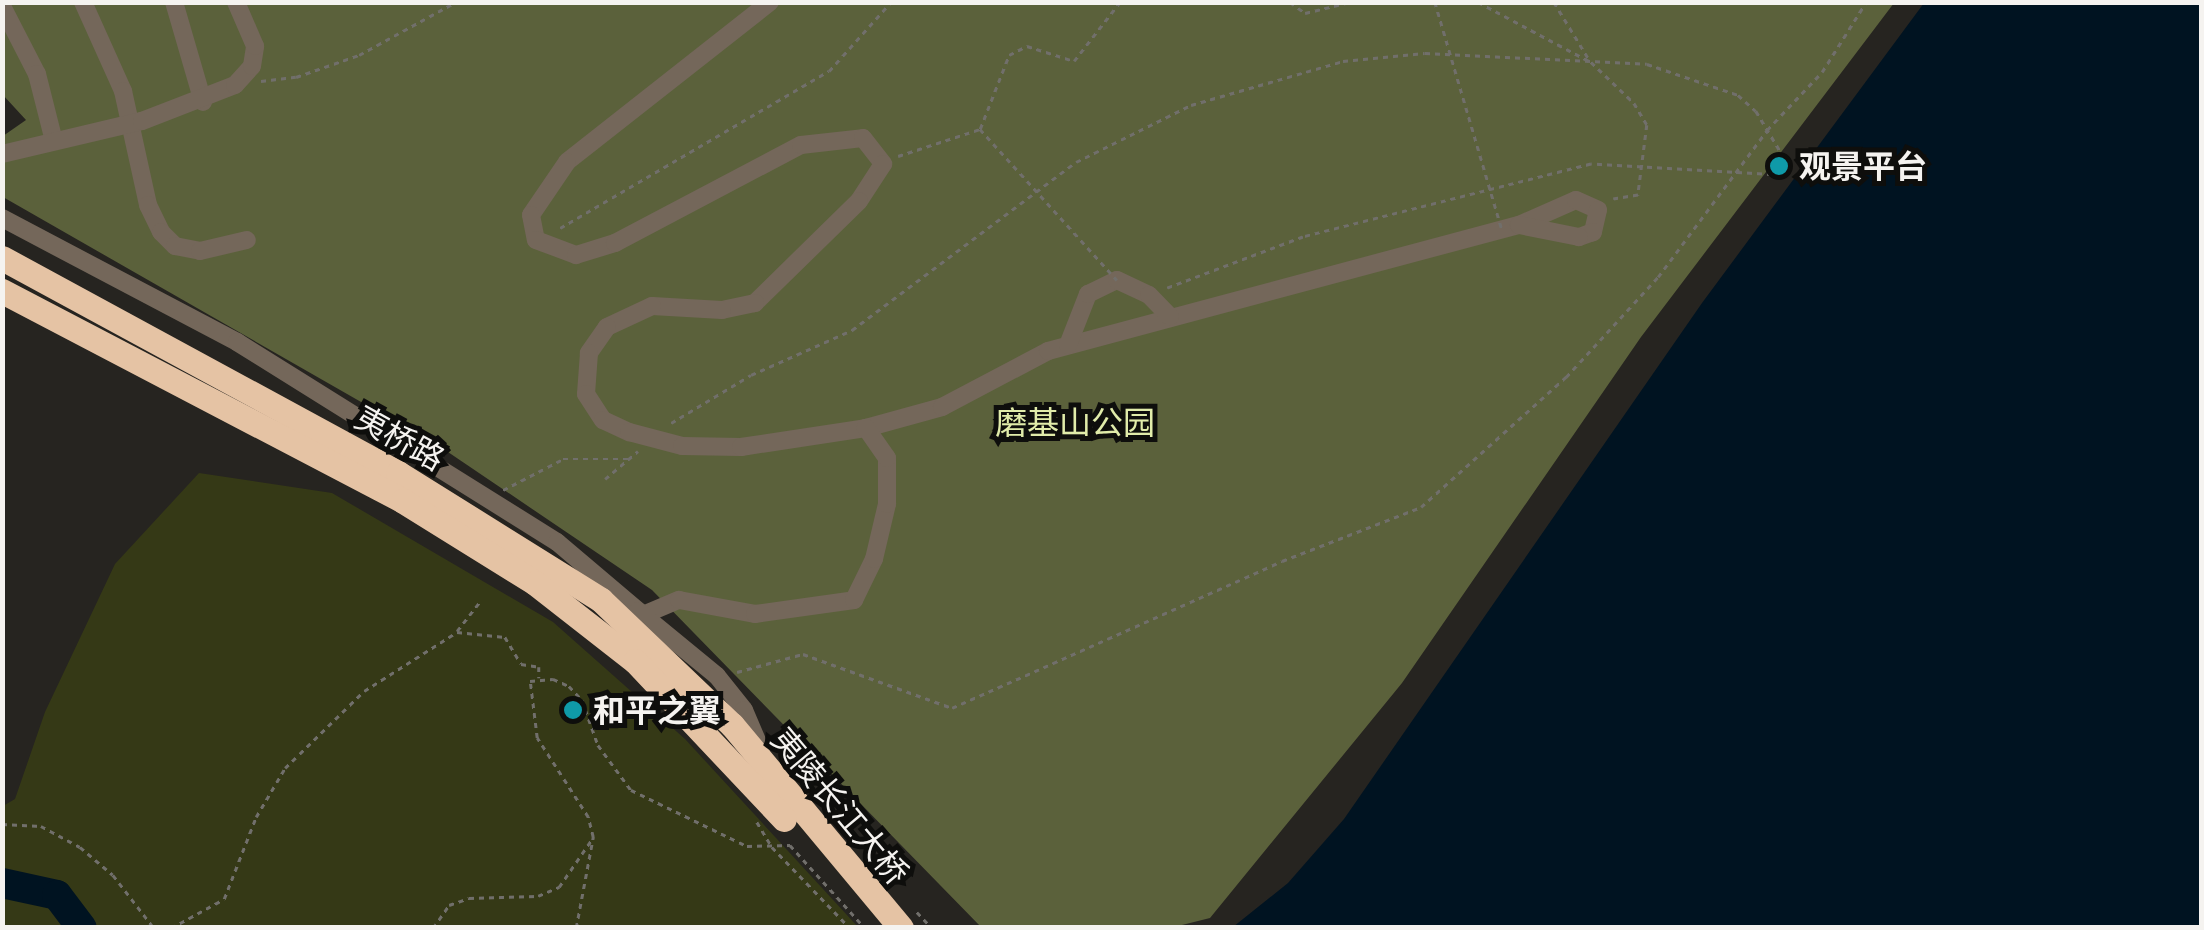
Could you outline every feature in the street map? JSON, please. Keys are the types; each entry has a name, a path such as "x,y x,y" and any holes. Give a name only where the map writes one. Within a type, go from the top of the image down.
{"highway":[{"name":"夷桥路","path":"2,258 518,544 601,600 732,725"},
{"name":"夷桥路","path":"2,290 404,501 535,582 635,661 708,739"},
{"name":"夷陵长江大桥","path":"732,725 778,787 900,928"},
{"name":"夷陵长江大桥","path":"708,739 888,928"}],"street":[{"path":"84,2 104,38 131,124 148,205 161,232 176,246 200,251 247,240"},
{"path":"174,2 203,102"},
{"path":"2,154 131,124 203,102 235,84 252,66 255,46 236,2"},
{"path":"770,2 568,162 532,215 536,240 576,255 615,243 801,145 838,136 863,138 884,164 847,214 755,303 722,310 652,306 607,326 589,352 586,394 603,420 652,439 741,447 866,428 942,406 1068,346 1511,227 1576,200 1591,202 1598,221 1593,232 1579,237 1511,227"},
{"path":"2,6 37,74 54,140"},
{"path":"2,218 236,342 557,542 717,676 744,710 778,787"},
{"path":"1068,346 1088,294 1117,280 1149,295 1170,317"},
{"path":"638,611 678,600 755,614 854,600 874,558 887,504 887,458 866,428"}],"path":[{"path":"235,84 296,77 359,55 456,2"},
{"path":"536,240 622,196 829,71 891,2"},
{"path":"884,164 980,129 1009,55 1028,46 1074,61 1120,2"},
{"path":"1290,2 1305,13 1350,2"},
{"path":"1435,2 1511,227"},
{"path":"1478,2 1591,62"},
{"path":"1554,2 1591,62 1647,125 1638,196 1591,202"},
{"path":"717,676 804,654 952,708 1282,561 1421,506 1566,377 1744,168 1767,130 1822,72 1866,2"},
{"path":"605,479 688,408 852,330 1076,162 1191,105 1343,61 1425,52 1537,55 1595,66 1647,64 1738,96 1767,130 1786,171 1744,168 1728,174 1592,164 1517,180 1303,238 1149,295"},
{"path":"980,129 1117,280"},
{"path":"486,499 564,458 629,459"},
{"path":"171,928 224,899 256,817 285,768 364,691 456,632 482,600"},
{"path":"456,632 505,637 521,664 539,667 540,679"},
{"path":"576,928 593,837 588,817 537,738 528,705 530,681 540,679 569,686 582,700 598,745 631,790 747,846 790,844 865,928"},
{"path":"2,824 41,826 80,847 114,875 154,928"},
{"path":"433,928 450,906 469,898 538,896 559,887 593,837"},
{"path":"781,855 850,928"}],"green space":[{"name":"磨基山公园","path":"3,2 1894,3 1641,337 1402,683 1210,918 1170,928 981,927 652,590 445,450 3,197 3,136 26,120 3,95"},
{"path":"199,473 332,493 553,622 685,739 858,927 3,927 3,806 15,799 45,712 115,564"}],"water":[{"path":"1924,3 2201,3 2201,927 1233,927 1288,883 1344,819 1702,303"}],"waterway":[{"path":"2,883 57,895 82,928"}],"place":[{"name":"观景平台","path":"1779,166"},
{"name":"和平之翼","path":"573,710"}]}
